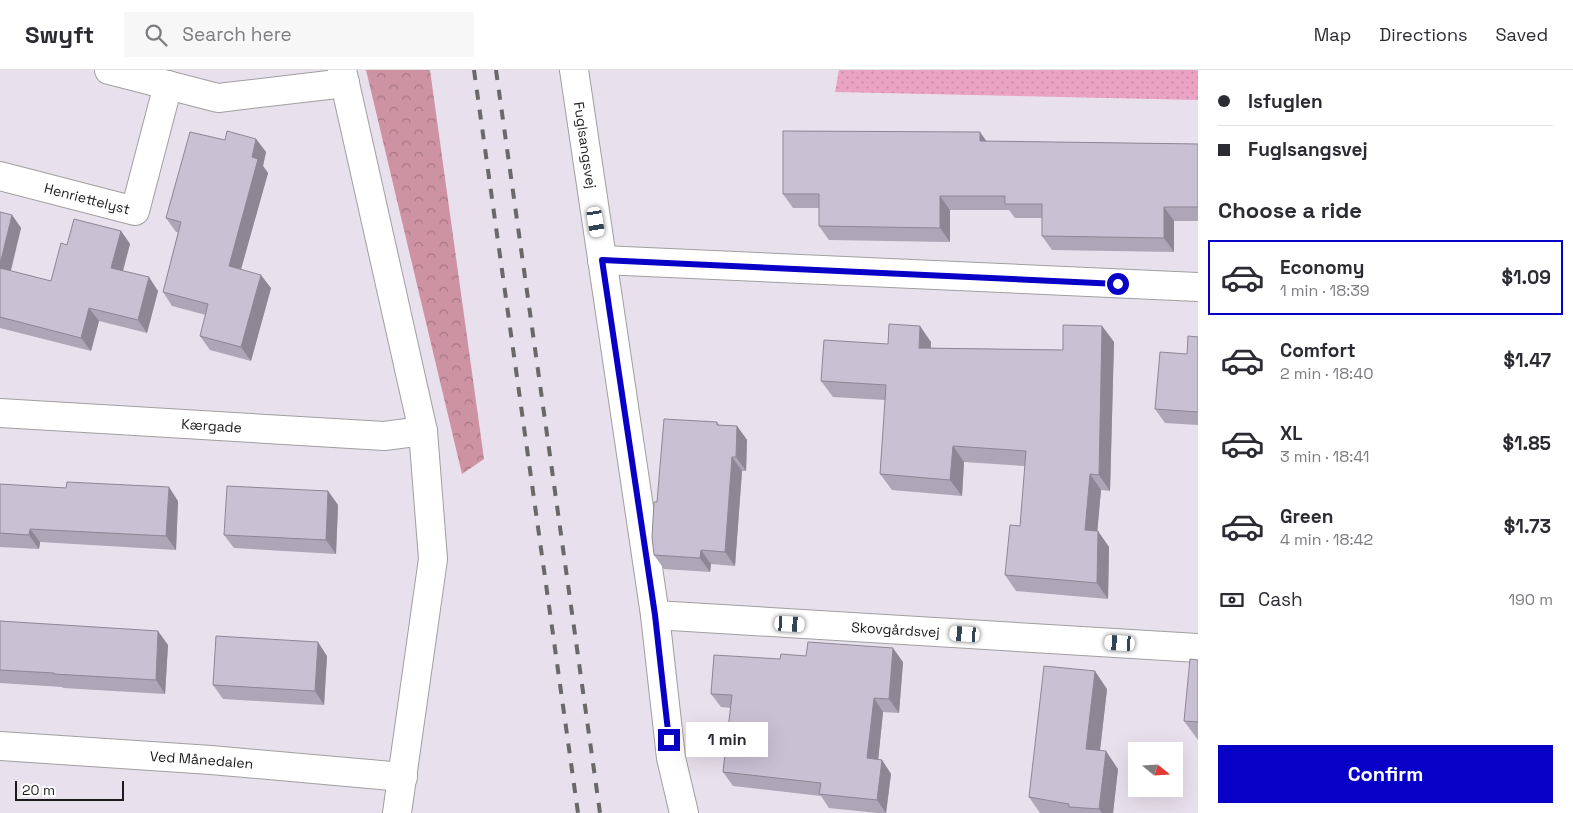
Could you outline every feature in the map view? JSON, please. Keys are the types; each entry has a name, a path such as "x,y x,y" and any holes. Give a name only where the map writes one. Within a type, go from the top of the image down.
{"street":[{"path":"110,70 218,98 343,77 423,432 433,559 404,777 397,813"},
{"name":"Fuglsangsvej","path":"574,70 655,615 671,758 684,813"},
{"name":"Henriettelyst","path":"0,176 135,212 168,85"},
{"path":"602,260 1198,287"},
{"name":"Kærgade","path":"0,412 384,436 423,432"},
{"name":"Skovgårdsvej","path":"655,615 1198,648"},
{"name":"Ved Månedalen","path":"0,746 193,758 404,777"}],"shaded area":[{"path":"839,70 1198,70 1198,100 835,92"}],"green space":[{"path":"366,70 430,70 484,459 462,474"}],"building":[{"path":"227,131 256,139 252,157 258,159 229,266 261,275 241,347 200,336 208,304 163,292 181,222 166,218 190,132 225,140"},
{"path":"783,131 980,132 980,141 1198,144 1198,207 1164,207 1164,238 1042,236 1042,204 1005,204 1005,196 940,196 940,228 819,226 819,194 783,194"},
{"path":"0,212 12,215 0,264"},
{"path":"74,219 121,231 111,268 149,277 138,320 89,308 81,338 0,317 0,268 51,281 61,243 67,245"},
{"path":"889,324 920,326 919,348 1063,350 1063,325 1102,326 1099,475 1090,474 1085,530 1098,531 1097,583 1005,575 1010,525 1020,526 1026,451 953,446 950,480 880,474 886,385 821,381 824,340 888,344"},
{"path":"1188,336 1198,337 1198,412 1155,409 1160,352 1187,354"},
{"path":"664,419 717,422 717,425 737,426 736,457 732,457 725,552 701,550 700,558 654,555 652,537 654,502 657,502"},
{"path":"67,482 169,487 166,536 30,529 29,535 0,533 0,484 66,488"},
{"path":"227,486 328,491 326,540 224,535"},
{"path":"0,621 158,631 156,680 0,670"},
{"path":"216,636 318,642 315,691 213,685"},
{"path":"808,642 893,648 889,699 874,698 867,758 882,760 877,800 819,794 821,783 723,772 732,695 711,694 714,655 780,659 781,654 806,656"},
{"path":"1190,659 1198,660 1198,722 1184,721"},
{"path":"1044,666 1095,671 1086,749 1106,751 1099,809 1069,807 1069,804 1029,797"}],"railway":[{"path":"474,70 578,813"},
{"path":"496,70 600,813"}],"route":[{"path":"669,740 655,615 602,260 1118,284"}]}
